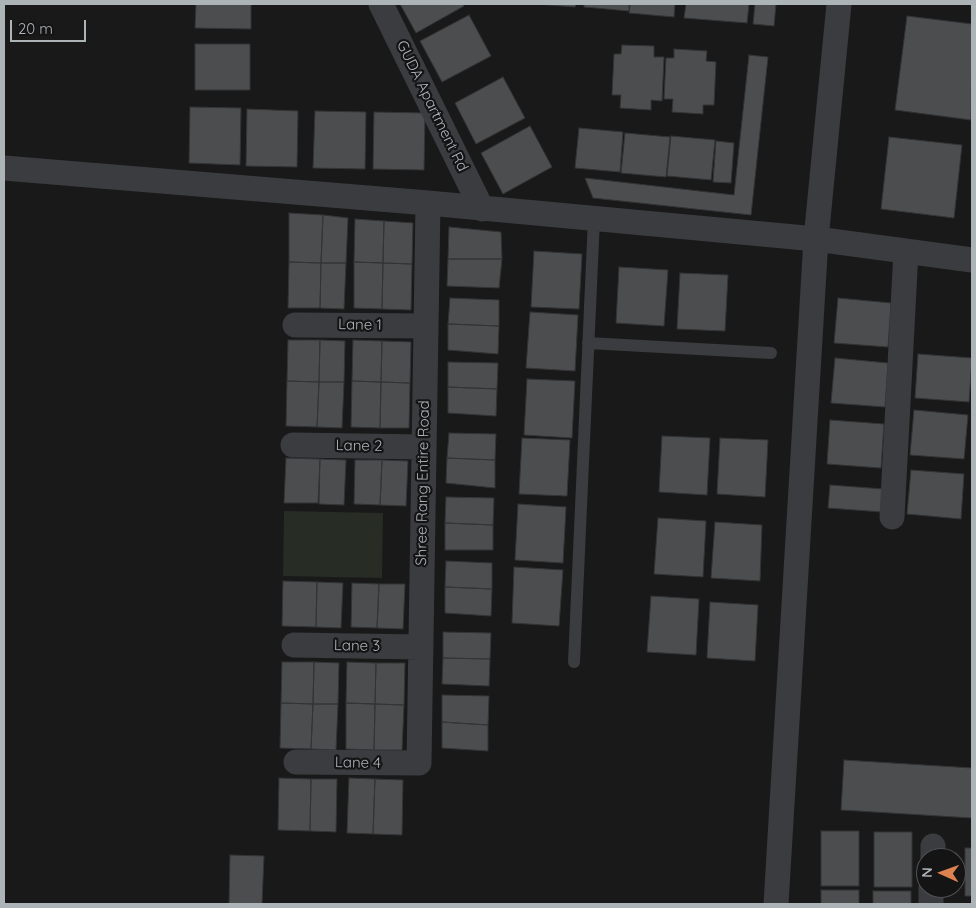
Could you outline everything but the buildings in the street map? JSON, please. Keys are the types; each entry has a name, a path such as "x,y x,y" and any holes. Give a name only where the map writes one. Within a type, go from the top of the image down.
{"street":[{"name":"GUDA Apartment Rd","path":"381,4 482,209"},
{"path":"776,904 816,239 839,4"},
{"path":"4,168 816,239 972,260"},
{"name":"Shree Rang Entire Road","path":"419,764 428,204"},
{"path":"892,518 906,251"},
{"name":"Lane 1","path":"295,325 426,326"},
{"name":"Lane 2","path":"293,445 424,447"},
{"name":"Lane 3","path":"294,645 421,647"},
{"name":"Lane 4","path":"296,762 419,764"}],"lane":[{"path":"574,662 594,220"},
{"path":"588,343 771,353"}],"shaded area":[{"path":"284,511 383,513 382,578 283,576"}]}
